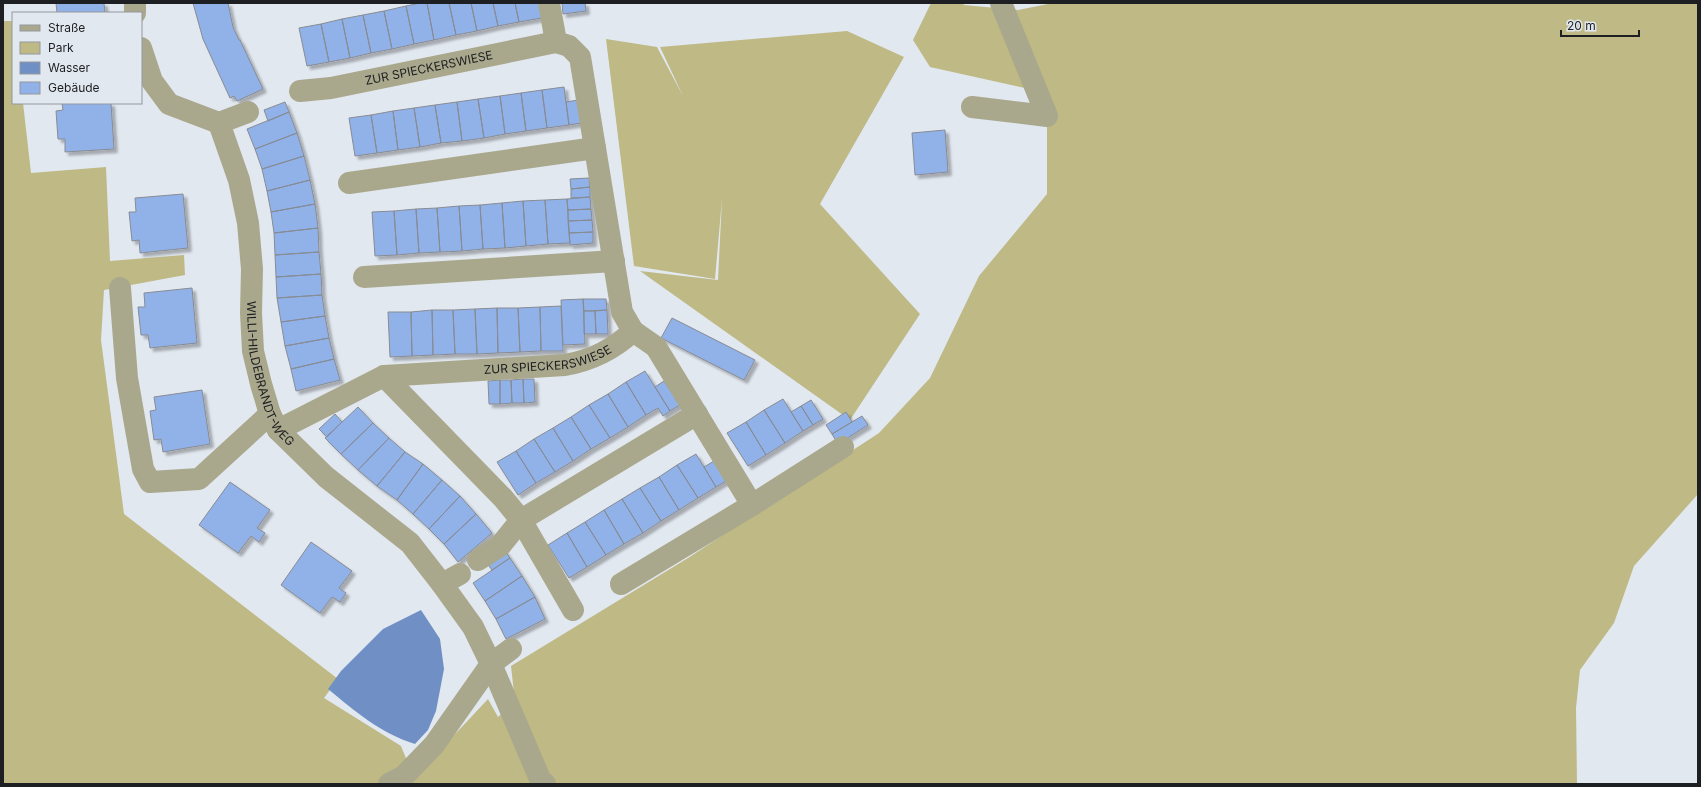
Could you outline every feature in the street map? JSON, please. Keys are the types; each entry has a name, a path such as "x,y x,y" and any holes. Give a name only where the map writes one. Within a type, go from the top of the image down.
{"street":[{"path":"549,3 556,42 569,46 580,57 622,312 633,331 656,347 752,505"},
{"path":"972,107 1047,116 1001,3"},
{"name":"ZUR SPIECKERSWIESE","path":"300,91 331,88 556,42"},
{"path":"142,51 152,81 169,104 219,123 248,112"},
{"name":"WILLI-HILDEBRANDT-WEG","path":"219,123 239,180 248,223 252,269 251,313 254,351 261,384 274,422 326,477 410,543 451,579 491,664 541,782"},
{"path":"349,183 595,148"},
{"path":"364,277 614,261"},
{"name":"ZUR SPIECKERSWIESE","path":"120,288 127,378 143,469 150,482 199,479 274,422 384,376 585,362 605,352 633,331"},
{"path":"384,376 503,498 521,520 573,610"},
{"path":"478,560 500,546 521,520 697,414"},
{"path":"621,584 752,505 843,447"},
{"path":"389,784 404,776 434,745 491,664 511,649"}],"green space":[{"path":"931,3 963,3 964,5 1018,10 1053,3 1698,3 1698,494 1634,566 1614,623 1580,670 1576,708 1577,784 3,784 3,21 12,21 12,104 23,104 31,173 106,167 110,261 184,255 185,275 104,290 101,340 124,514 338,679 324,698 401,746 414,778 488,699 498,717 515,702 511,666 688,558 879,433 930,378 979,276 1047,194 1047,93 930,67 913,40"},
{"path":"847,31 904,57 820,204 920,314 850,420 640,271 718,280 722,199 715,279 634,266 606,39 657,47 683,96 660,47"}],"water":[{"path":"421,610 440,639 444,669 436,711 428,730 415,744 379,728 328,689 341,671 383,629"}],"building":[{"path":"56,3 104,3 105,12 57,12"},
{"path":"193,3 228,3 233,27 263,89 237,101 234,96 230,98 203,39"},
{"path":"427,3 434,40 414,44 406,6"},
{"path":"427,3 449,3 456,35 434,40"},
{"path":"449,3 471,3 477,31 456,35"},
{"path":"471,3 493,3 498,26 477,31"},
{"path":"493,3 515,3 519,22 498,26"},
{"path":"515,3 539,3 542,18 519,22"},
{"path":"562,3 585,3 586,11 563,14"},
{"path":"406,6 414,44 392,49 384,11"},
{"path":"384,11 392,49 371,53 363,15"},
{"path":"363,15 371,53 350,58 342,19"},
{"path":"342,19 350,58 329,62 321,24"},
{"path":"321,24 329,62 307,66 299,28"},
{"path":"564,87 569,125 547,128 542,90"},
{"path":"542,90 547,128 526,131 521,93"},
{"path":"521,93 526,131 505,134 500,96"},
{"path":"500,96 505,134 484,138 478,99"},
{"path":"478,99 484,138 462,141 457,102"},
{"path":"578,100 581,123 569,125 566,102"},
{"path":"285,102 289,112 268,121 264,110"},
{"path":"457,102 462,141 441,143 435,105"},
{"path":"62,104 111,104 114,149 65,152 65,139 58,139 56,111 63,110"},
{"path":"435,105 441,143 420,147 414,108"},
{"path":"414,108 420,147 398,150 393,111"},
{"path":"393,111 398,150 377,153 371,115"},
{"path":"289,112 297,133 255,149 247,129"},
{"path":"371,115 377,153 355,156 349,118"},
{"path":"945,130 948,172 915,175 912,133"},
{"path":"297,133 304,156 262,169 255,149"},
{"path":"304,156 310,180 267,191 262,169"},
{"path":"589,178 590,187 571,189 570,179"},
{"path":"310,180 315,204 271,212 267,191"},
{"path":"590,187 590,197 571,198 571,189"},
{"path":"183,194 188,248 140,253 139,240 132,241 129,212 136,212 135,198"},
{"path":"590,197 591,209 568,210 567,199"},
{"path":"567,199 570,243 548,244 545,200"},
{"path":"545,200 548,244 526,246 523,201"},
{"path":"523,201 526,246 505,248 502,203"},
{"path":"502,203 505,248 483,249 480,205"},
{"path":"315,204 318,228 274,233 271,212"},
{"path":"480,205 483,249 462,251 459,206"},
{"path":"459,206 462,251 440,252 437,208"},
{"path":"437,208 440,252 419,253 416,209"},
{"path":"416,209 419,253 397,255 394,211"},
{"path":"591,209 592,220 568,221 568,210"},
{"path":"394,211 397,255 375,256 372,212"},
{"path":"592,220 593,232 569,233 568,221"},
{"path":"318,228 319,252 275,255 274,233"},
{"path":"593,232 593,243 570,245 569,233"},
{"path":"319,252 321,274 276,277 275,255"},
{"path":"321,274 322,295 277,298 276,277"},
{"path":"192,288 197,343 150,348 148,335 141,335 138,307 145,307 144,293"},
{"path":"322,295 325,316 281,322 277,298"},
{"path":"583,299 585,344 563,345 561,300"},
{"path":"583,299 606,299 607,310 584,311"},
{"path":"561,306 563,351 541,351 540,307"},
{"path":"540,307 541,351 520,352 518,308"},
{"path":"497,308 498,353 477,354 475,309"},
{"path":"497,308 518,308 520,352 498,353"},
{"path":"475,309 477,354 455,354 453,310"},
{"path":"432,310 453,310 455,354 433,355"},
{"path":"432,310 433,355 412,356 411,312"},
{"path":"607,310 608,334 596,334 595,311"},
{"path":"584,311 595,311 596,334 584,334"},
{"path":"388,312 411,312 412,356 390,357"},
{"path":"325,316 329,338 285,346 281,322"},
{"path":"672,318 755,360 744,380 661,338"},
{"path":"329,338 334,359 291,369 285,346"},
{"path":"334,359 340,380 296,391 291,369"},
{"path":"645,371 670,411 663,416 658,408 646,415 626,382"},
{"path":"523,379 534,379 535,402 524,403"},
{"path":"523,379 524,403 512,403 511,380"},
{"path":"500,380 500,404 489,404 488,381"},
{"path":"500,380 511,380 512,403 500,404"},
{"path":"664,381 680,405 670,411 655,387"},
{"path":"626,382 646,415 628,427 608,394"},
{"path":"202,390 210,444 163,452 161,439 154,440 150,411 156,410 154,397"},
{"path":"608,394 628,427 610,438 589,405"},
{"path":"783,399 803,431 785,443 764,410"},
{"path":"811,400 823,419 813,425 801,406"},
{"path":"589,405 610,438 591,449 571,417"},
{"path":"801,406 813,425 803,431 791,412"},
{"path":"358,407 373,423 341,454 325,438"},
{"path":"764,410 785,443 766,455 746,422"},
{"path":"846,412 852,422 832,434 826,425"},
{"path":"335,414 342,422 327,437 319,429"},
{"path":"862,416 868,425 838,444 832,434"},
{"path":"571,417 591,449 573,461 553,428"},
{"path":"746,422 766,455 748,466 727,433"},
{"path":"373,423 389,438 358,470 341,454"},
{"path":"553,428 573,461 555,472 534,439"},
{"path":"389,438 405,452 377,486 358,470"},
{"path":"534,439 555,472 536,483 516,451"},
{"path":"516,451 536,483 518,495 497,462"},
{"path":"405,452 423,464 397,500 377,486"},
{"path":"696,454 716,487 698,498 677,465"},
{"path":"714,461 726,481 716,487 704,467"},
{"path":"423,464 442,480 413,514 397,500"},
{"path":"677,465 698,498 679,510 659,477"},
{"path":"659,477 679,510 661,521 640,488"},
{"path":"442,480 460,496 429,529 413,514"},
{"path":"230,482 270,510 257,528 265,533 259,542 251,536 238,553 199,525"},
{"path":"640,488 661,521 643,533 622,499"},
{"path":"460,496 476,514 444,544 429,529"},
{"path":"622,499 643,533 624,544 604,510"},
{"path":"604,510 624,544 606,555 585,522"},
{"path":"476,514 492,533 458,562 444,544"},
{"path":"585,522 606,555 587,567 567,533"},
{"path":"567,533 587,567 569,578 548,545"},
{"path":"311,542 352,571 339,588 346,593 340,602 332,597 320,613 281,585"},
{"path":"503,548 510,558 492,570 485,560"},
{"path":"510,558 522,576 485,601 473,583"},
{"path":"522,576 535,597 496,619 485,601"},
{"path":"535,597 545,619 506,639 496,619"}]}
